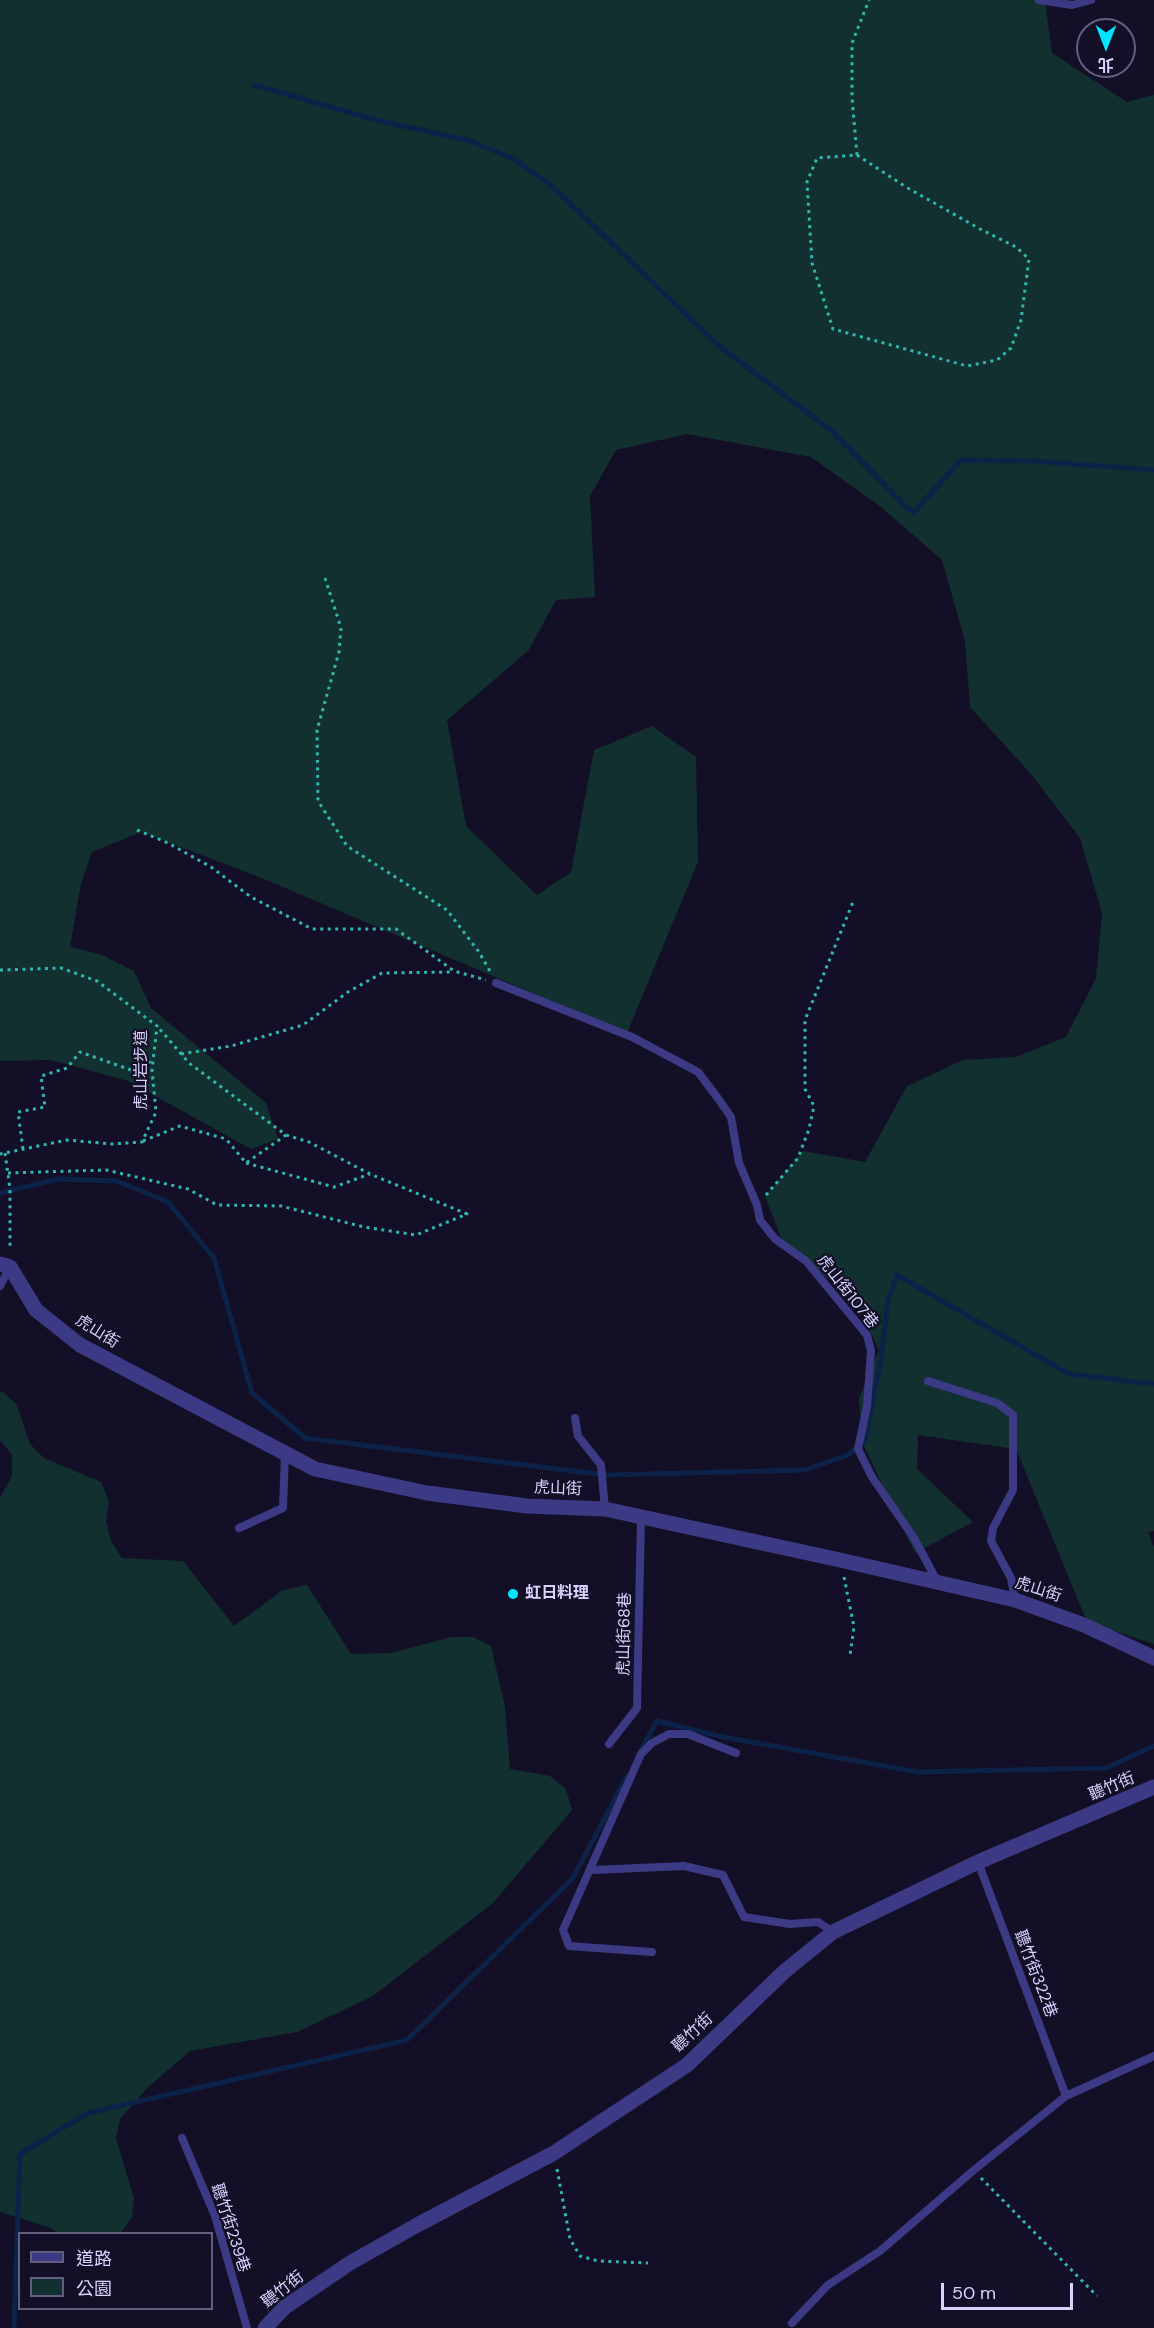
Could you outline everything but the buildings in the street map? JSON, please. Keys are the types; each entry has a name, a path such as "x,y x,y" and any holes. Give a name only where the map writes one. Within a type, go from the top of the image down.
{"street":[{"name":"虎山街","path":"5,1266 36,1310 80,1345 315,1469 427,1493 526,1506 605,1509 938,1582 1015,1600 1084,1625 1154,1658"},
{"name":"聽竹街","path":"265,2328 285,2307 350,2263 554,2153 687,2065 785,1971 833,1932 978,1862 1154,1787"}],"lane":[{"path":"1039,0 1072,5 1091,0"},
{"name":"虎山街107巷","path":"496,983 632,1037 698,1072 731,1118 739,1163 757,1205 760,1220 775,1239 806,1261 867,1335 871,1351 867,1406 858,1449 872,1477 914,1538 938,1582"},
{"path":"0,1286 5,1266"},
{"path":"928,1382 998,1402 1013,1415 1013,1490 993,1528 991,1541 1011,1578 1015,1600"},
{"path":"575,1418 578,1436 601,1465 605,1509"},
{"path":"239,1528 283,1508 285,1454"},
{"name":"虎山街68巷","path":"609,1743 637,1708 641,1516"},
{"path":"652,1952 569,1946 563,1930 592,1870 641,1754 652,1743 669,1734 688,1734 736,1753"},
{"name":"聽竹街322巷","path":"978,1862 1066,2096"},
{"path":"592,1870 684,1866 723,1875 744,1917 789,1924 818,1922 833,1932"},
{"path":"792,2324 828,2285 880,2251 974,2170 1066,2096 1154,2056"},
{"name":"聽竹街239巷","path":"182,2138 215,2216 247,2328"}],"path":[{"path":"857,155 852,98 852,43 869,0"},
{"path":"857,155 906,187 1016,247 1029,259 1021,320 1011,348 998,360 967,366 833,329 812,263 807,182 817,158 857,155"},
{"path":"325,578 341,628 339,652 317,730 318,801 347,846 447,910 479,952 496,983"},
{"path":"137,830 168,843 202,862 251,897 312,929 396,929 454,972"},
{"path":"757,1205 798,1158 809,1129 814,1106 805,1089 805,1020 854,902"},
{"name":"虎山岩步道","path":"0,970 61,968 97,981 157,1026 153,1060 156,1112 142,1142"},
{"path":"181,1054 231,1046 303,1025 348,992 382,973 454,972 496,983"},
{"path":"8,1173 106,1170 188,1189 217,1205 281,1206 364,1227 416,1235 467,1214 370,1173 309,1142 286,1135 189,1063 157,1026"},
{"path":"23,1149 18,1112 45,1107 41,1076 67,1068 81,1052 134,1071 153,1060"},
{"path":"0,1154 67,1140 112,1144 142,1142 180,1126 226,1139 246,1163 334,1187 370,1173"},
{"path":"246,1163 286,1135"},
{"path":"5,1153 8,1173 5,1266"},
{"path":"840,1560 854,1627 850,1655"},
{"path":"554,2153 570,2239 580,2256 598,2261 648,2263"},
{"path":"974,2170 1097,2296"}],"green space":[{"path":"0,0 1045,0 1052,53 1076,69 1076,78 1090,78 1127,102 1154,95 1154,1531 1148,1532 1154,1547 1154,1644 1087,1622 1016,1449 918,1435 917,1469 973,1522 915,1553 862,1442 859,1398 879,1350 853,1297 785,1248 765,1196 803,1151 865,1162 907,1086 963,1060 1016,1057 1066,1037 1096,978 1102,913 1080,838 1031,774 970,707 965,641 942,560 881,507 811,457 687,434 616,450 590,496 595,597 556,600 528,651 447,720 466,826 537,895 571,872 594,750 652,726 696,757 698,862 627,1033 264,879 141,832 92,852 81,883 70,947 102,955 134,971 151,1008 266,1103 278,1139 251,1149 128,1081 51,1060 0,1061"},
{"path":"2,1391 17,1405 30,1444 44,1458 101,1482 109,1501 106,1521 111,1541 122,1558 183,1561 234,1626 283,1590 307,1585 351,1654 391,1653 451,1637 473,1637 491,1646 505,1707 510,1769 550,1776 566,1789 572,1810 493,1903 373,1996 297,2032 190,2051 148,2087 120,2119 116,2138 134,2198 132,2217 122,2232 56,2232 51,2228 0,2212 0,1498 12,1476 12,1455 0,1440 0,1392"}],"waterway":[{"path":"254,85 376,120 471,141 516,160 553,187 719,346 833,432 908,509 914,512 961,460 1034,461 1154,470"},
{"path":"0,1193 58,1179 117,1181 168,1202 214,1258 252,1393 305,1438 606,1475 805,1470 848,1455 865,1441 881,1359 888,1300 897,1275 1069,1374 1154,1384"},
{"path":"640,1752 657,1721 723,1737 918,1772 1106,1768 1154,1746"},
{"path":"14,2328 20,2154 88,2113 407,2040 573,1878 627,1776"}],"place":[{"name":"虹日料理","path":"513,1594"}]}
